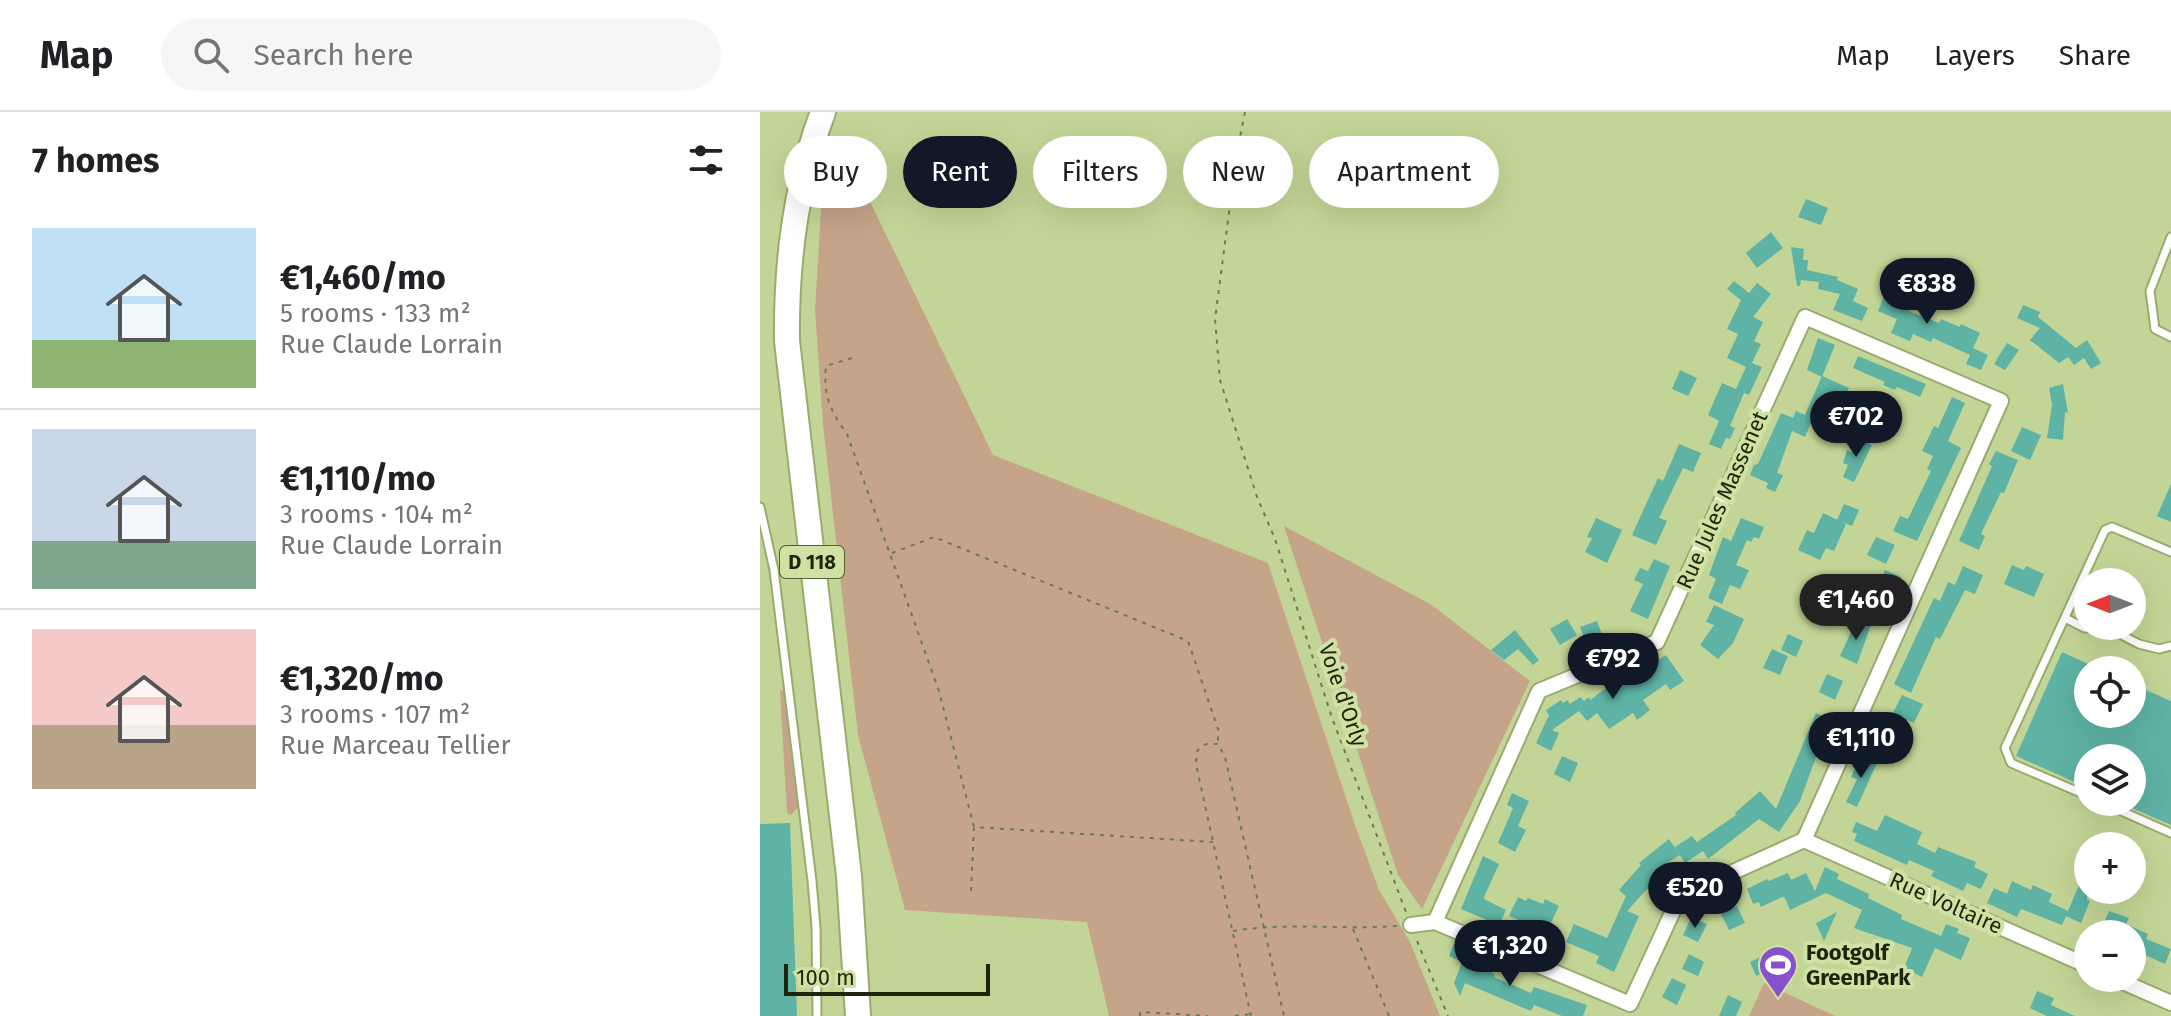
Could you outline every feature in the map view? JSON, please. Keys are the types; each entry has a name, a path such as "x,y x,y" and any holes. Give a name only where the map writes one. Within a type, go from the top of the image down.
{"main road":[{"name":"D 118","path":"823,112 799,186 786,286 787,341 849,876 858,1016"}],"street":[{"name":"Rue Jules Massenet","path":"1435,922 1539,691 1657,642 1805,317 2001,401 1804,840"},
{"path":"1411,925 1435,922 1630,1004 1680,896 1804,840"},
{"name":"Rue Voltaire","path":"1804,840 2074,960"},
{"path":"2146,992 2171,1003"}],"lane":[{"path":"2171,237 2150,291 2155,329 2171,337"},
{"path":"760,507 774,570 812,881 817,1016"},
{"path":"2074,790 2011,763 2005,748 2105,530 2112,527 2171,552"},
{"path":"2065,618 2085,628 2110,629 2139,644 2159,649 2171,646"},
{"path":"2133,816 2171,833"}],"path":[{"name":"Voie d'Orly","path":"1245,112 1215,319 1220,380 1332,718 1448,1016"},
{"path":"852,358 826,366 824,384 831,412 847,434 939,691 974,827 971,891"},
{"path":"891,553 934,537 1188,641 1218,729 1218,744 1225,757 1284,1016"},
{"path":"1218,744 1206,744 1197,751 1196,764 1251,1015 1235,1016"},
{"path":"974,827 1213,842"},
{"path":"1233,931 1264,926 1353,929 1411,925"},
{"path":"1353,929 1389,1016"},
{"path":"1140,1016 1140,1012 1208,1016"}],"shaded area":[{"path":"821,208 873,208 993,455 1268,563 1379,890 1410,942 1440,1016 1109,1016 1087,922 905,910 858,735 823,425 815,311"},
{"path":"1284,526 1432,605 1530,681 1422,909 1398,875"},
{"path":"784,690 798,807 791,815 787,813 780,691"},
{"name":"Footgolf GreenPark","path":"1764,983 1835,1016 1749,1016"}],"building":[{"path":"1806,199 1828,208 1821,225 1798,217"},
{"path":"1771,232 1783,248 1757,268 1746,253"},
{"path":"1791,247 1804,249 1803,260 1808,260 1807,270 1838,277 1837,280 1858,289 1853,301 1868,308 1862,321 1833,310 1840,294 1818,289 1819,282 1801,280 1800,286 1797,286"},
{"path":"1734,281 1749,293 1757,283 1771,294 1753,317 1763,322 1754,341 1761,344 1752,363 1762,367 1749,395 1742,392 1730,426 1735,428 1721,449 1709,444 1719,421 1708,415 1722,383 1736,389 1746,367 1727,358 1738,334 1727,329 1741,300 1727,289"},
{"path":"1886,292 1905,300 1902,307 1911,312 1939,323 1941,319 1960,327 1961,324 1980,333 1970,355 1933,338 1931,342 1913,334 1910,341 1891,333 1897,319 1878,311"},
{"path":"2023,305 2040,312 2038,317 2076,348 2087,340 2101,363 2091,369 2084,358 2074,365 2068,357 2059,363 2030,340 2040,328 2017,318"},
{"path":"1818,338 1835,345 1822,377 1807,370"},
{"path":"2007,343 2019,350 2005,370 1994,364"},
{"path":"1973,348 1988,355 1981,370 1966,364"},
{"path":"1858,356 1926,384 1920,397 1897,387 1895,390 1883,385 1885,382 1853,368"},
{"path":"1680,370 1697,378 1688,396 1672,389"},
{"path":"1822,376 1849,388 1840,407 1830,403 1821,422 1813,418 1805,437 1792,431 1777,473 1783,475 1775,492 1766,488 1768,483 1750,475 1754,465 1758,464 1781,413 1793,418 1796,411 1805,415"},
{"path":"2063,384 2068,413 2065,412 2063,440 2047,438 2052,405 2049,388"},
{"path":"1952,397 1965,403 1948,441 1961,448 1917,541 1893,531 1900,516 1908,519 1931,471 1927,469 1933,456 1922,451 1934,426 1938,428"},
{"path":"2022,427 2041,435 2030,460 2011,451"},
{"path":"1857,438 1872,445 1854,482 1843,477 1848,465 1843,463 1847,450 1851,452"},
{"path":"1679,444 1701,453 1693,472 1683,468 1659,518 1667,521 1656,545 1632,535 1658,478 1663,481"},
{"path":"1996,451 2018,460 1981,534 1985,536 1979,550 1959,541"},
{"path":"2171,484 2171,522 2157,516"},
{"path":"1844,504 1859,510 1852,526 1837,520"},
{"path":"1823,513 1846,524 1834,551 1826,548 1820,560 1798,550 1807,530 1814,533"},
{"path":"1596,518 1622,530 1607,563 1585,552 1592,538 1587,537"},
{"path":"1741,518 1764,527 1759,539 1754,537 1751,542 1747,540 1736,565 1749,570 1740,589 1730,585 1722,604 1708,598 1716,579 1709,575 1723,537 1731,541"},
{"path":"1876,537 1895,545 1886,564 1867,555"},
{"path":"1654,559 1670,566 1648,619 1630,611 1643,584 1634,580 1640,568 1648,571"},
{"path":"2012,565 2024,570 2026,566 2044,574 2034,597 2004,584"},
{"path":"1963,566 1983,575 1975,594 1965,590 1940,639 1936,637 1911,693 1894,684 1934,598 1940,601 1948,582 1955,585"},
{"path":"1885,570 1901,577 1889,602 1886,601 1884,605 1868,598"},
{"path":"1848,592 1863,599 1854,618 1840,611"},
{"path":"1714,605 1744,619 1733,643 1718,659 1700,645 1714,625 1706,622"},
{"path":"1567,619 1577,635 1560,645 1550,629"},
{"path":"1857,619 1871,625 1857,664 1840,656"},
{"path":"1597,621 1603,637 1586,643 1580,627"},
{"path":"1515,630 1539,660 1533,665 1518,649 1504,660 1491,650"},
{"path":"1788,634 1803,641 1796,657 1781,650"},
{"path":"1772,649 1788,656 1780,675 1763,668"},
{"path":"2062,652 2074,658 2074,728 2146,728 2146,690 2171,701 2171,825 2146,814 2146,744 2074,744 2074,782 2016,756"},
{"path":"1666,655 1684,681 1670,690 1666,684 1643,700 1650,710 1637,720 1633,713 1609,729 1597,713 1587,721 1579,711 1552,730 1559,733 1551,751 1536,743 1549,715 1546,710 1561,700 1563,703 1567,700 1570,704 1580,697 1584,701 1589,697 1590,700 1629,671 1637,683 1656,669 1652,664"},
{"path":"1827,674 1843,681 1835,700 1819,692"},
{"path":"1902,695 1923,704 1914,723 1907,720 1899,738 1909,743 1904,754 1888,747 1893,736 1878,729 1885,714 1889,716 1893,713"},
{"path":"1816,713 1830,719 1800,801 1779,832 1759,819 1708,859 1703,851 1685,863 1675,847 1692,836 1697,842 1736,815 1760,791 1776,809"},
{"path":"1562,756 1578,763 1570,782 1554,774"},
{"path":"1861,756 1877,763 1857,807 1846,802 1857,779 1851,777"},
{"path":"1512,793 1529,801 1518,826 1526,830 1515,852 1498,843 1513,808 1507,805"},
{"path":"1885,815 1922,832 1917,844 1935,853 1938,847 1976,862 1974,867 1988,874 1981,889 1967,883 1963,891 1931,876 1934,871 1909,860 1907,865 1854,841 1857,834 1852,832 1856,822 1877,831"},
{"path":"790,823 797,1016 760,1016 760,824"},
{"path":"1669,839 1680,855 1660,867 1663,870 1660,875 1627,911 1639,916 1614,972 1596,963 1599,956 1566,942 1574,924 1607,938 1626,896 1619,890 1641,865 1639,863"},
{"path":"1483,856 1499,864 1484,899 1506,910 1499,925 1461,909"},
{"path":"1825,867 1839,874 1837,879 1902,915 1901,919 1941,936 1946,924 1959,929 1957,933 1970,938 1961,960 1935,948 1922,977 1904,968 1912,948 1854,928 1862,910 1826,893 1790,910 1782,897 1761,907 1759,902 1753,904 1747,889 1788,873 1791,880 1806,873 1815,891"},
{"path":"2012,881 2031,890 2033,885 2052,894 2049,902 2068,911 2074,897 2074,904 2089,904 2082,920 2066,916 2062,925 2021,909 2017,917 1987,903 1994,888 2007,894"},
{"path":"1518,897 1543,904 1545,899 1559,906 1548,929 1565,937 1560,950 1547,945 1546,948 1525,938 1531,925 1509,916"},
{"path":"1737,906 1745,923 1729,930 1721,914"},
{"path":"2109,911 2129,918 2128,920 2105,920"},
{"path":"1837,912 1824,941 1816,923"},
{"path":"1691,918 1707,924 1698,942 1683,935"},
{"path":"2146,939 2171,949 2165,964 2146,955"},
{"path":"1454,944 1477,953 1473,964 1495,974 1494,977 1531,993 1534,987 1587,1005 1583,1016 1562,1016 1534,1005 1531,1011 1465,983 1460,996 1454,983 1462,962 1449,956"},
{"path":"1774,951 1781,966 1756,976 1750,962"},
{"path":"1689,954 1704,962 1698,976 1682,969"},
{"path":"1672,978 1686,985 1677,1005 1662,997"},
{"path":"2037,991 2054,998 2051,1005 2075,1016 2047,1016 2030,1008"},
{"path":"1728,995 1742,1002 1736,1016 1719,1016"}],"place":[{"name":"Footgolf GreenPark","path":"1778,999"}]}
